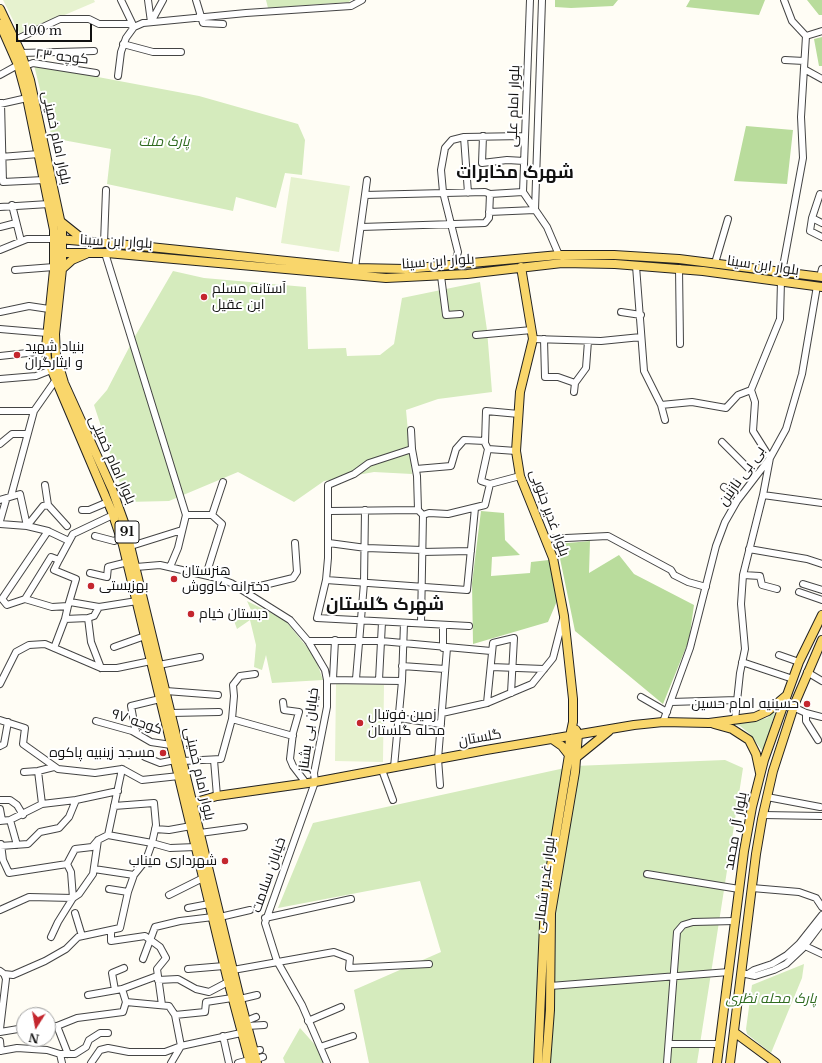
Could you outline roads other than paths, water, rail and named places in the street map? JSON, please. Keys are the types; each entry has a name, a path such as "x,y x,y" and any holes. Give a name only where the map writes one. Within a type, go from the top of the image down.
{"main road":[{"name":"بلوار امام خمینی","path":"0,9 21,53 27,98 49,204 58,239"},
{"name":"بلوار امام خمینی","path":"0,24 22,66 34,94 60,221 58,239 55,334 56,356 64,383 120,508 131,546 156,661 160,699 171,745 179,761 179,776 200,833 228,982 236,998 245,1027"},
{"path":"60,221 86,242"},
{"name":"بلوار ابن سینا","path":"58,239 355,268 406,269 614,255 679,259 782,272 822,274"},
{"name":"بلوار ابن سینا","path":"58,253 105,253 386,278 441,276 521,267 561,259 636,266 679,268 819,287"},
{"path":"58,268 89,253"},
{"name":"بلوار غدیر جنوبی","path":"521,267 533,339 520,392 516,451 520,476 553,558 564,616 573,699 574,735"},
{"name":"بلوار امام خمینی","path":"58,268 49,309 46,351 51,370 114,515 122,538 146,636 166,691 179,761 189,801 191,826 209,904 216,917 232,970 236,998 248,1042 256,1058"},
{"path":"89,459 97,455"},
{"name":"بلوار آل محمد","path":"717,1063 744,852 760,776 786,695 807,644 822,615"},
{"name":"بلوار آل محمد","path":"730,1063 734,1032 745,974 756,854 767,797 773,771 793,707 822,640"},
{"path":"807,644 816,651"},
{"name":"گلستان","path":"189,801 205,801 208,798 217,796 315,782 634,725 663,722 709,722 755,717 768,711 786,695"},
{"name":"گلستان","path":"709,722 732,729 749,740 756,754 760,776"},
{"path":"552,739 573,756 610,730"},
{"name":"بلوار غدیر شمالی","path":"546,1063 552,913 573,756 574,735"},
{"name":"بلوار غدیر شمالی","path":"538,1063 545,902 573,756"},
{"path":"744,852 756,854"},
{"path":"734,1032 776,1063"}],"street":[{"path":"121,0 134,27"},
{"path":"148,0 152,22"},
{"path":"152,22 163,0"},
{"path":"196,0 203,23 223,24"},
{"path":"118,76 123,44 134,27 143,23 309,8 351,6 362,0"},
{"name":"بلوار امام علی","path":"523,192 530,0"},
{"name":"بلوار امام علی","path":"535,210 542,0"},
{"path":"782,272 803,158 801,117 806,36 792,21 784,0"},
{"path":"15,40 60,19 89,19 99,24 129,24 134,27"},
{"path":"806,36 822,31"},
{"path":"123,44 153,52 181,52"},
{"path":"21,53 94,50"},
{"path":"785,60 804,61"},
{"name":"کوچه ۲۳","path":"22,66 33,63 96,73"},
{"path":"0,75 22,66"},
{"path":"804,69 822,79"},
{"path":"27,98 1,104 1,157 3,182 44,180"},
{"path":"483,136 482,163 507,160 524,161"},
{"path":"454,265 458,252 443,192 441,170 445,148 452,140 464,137 525,136"},
{"path":"464,137 468,193"},
{"path":"1,157 39,154"},
{"path":"355,268 367,180"},
{"path":"104,243 106,190"},
{"path":"365,195 443,192 485,192 490,194 523,192 547,227 561,259"},
{"path":"360,227 485,223 489,221 490,194"},
{"path":"820,194 812,218 810,231 822,237"},
{"path":"0,207 12,205 49,204"},
{"path":"12,205 20,241"},
{"path":"489,212 535,210"},
{"path":"812,218 822,223"},
{"path":"715,263 728,220"},
{"path":"0,227 16,223"},
{"path":"0,250 27,239 58,239"},
{"path":"105,253 186,515 178,548 170,567"},
{"path":"636,266 641,315 644,371 661,405 665,420"},
{"path":"15,270 58,268"},
{"path":"679,268 680,344"},
{"path":"441,276 446,315 460,314"},
{"path":"735,720 745,649 741,604 743,575 763,495 770,458 753,431 755,402 751,390 780,319 781,281"},
{"name":"بی بی نازنین","path":"663,722 690,648 716,546 726,522 740,497 755,475 770,458 786,429 794,406 802,374 819,287"},
{"path":"0,312 29,306 49,309"},
{"path":"621,312 641,315"},
{"path":"0,329 47,333"},
{"path":"476,335 532,330"},
{"path":"533,339 588,341 641,337"},
{"path":"544,339 545,377 558,377 575,383"},
{"path":"574,392 575,383 586,368 588,341"},
{"path":"0,356 46,351"},
{"path":"0,379 36,376 51,370"},
{"path":"11,496 26,434 34,411 56,381"},
{"path":"661,405 692,402 726,408 738,395 751,390"},
{"path":"0,411 34,411"},
{"path":"519,414 486,411 485,441 488,449 481,481 490,484 520,476"},
{"path":"411,430 420,512 422,551 421,623"},
{"path":"0,444 12,434 26,434"},
{"path":"416,469 450,466 456,449 464,440 485,441"},
{"path":"722,442 755,475"},
{"path":"412,449 369,463 354,474 328,485 330,511 326,580 317,618 360,622 421,623 469,626"},
{"path":"488,449 516,451"},
{"path":"212,515 223,482"},
{"path":"330,511 366,510 448,514 485,505 490,484"},
{"path":"45,485 48,505 68,526"},
{"path":"724,486 740,497"},
{"path":"26,526 20,494 3,500 0,522 48,531 70,541"},
{"path":"763,495 822,503"},
{"path":"82,510 89,510 108,502"},
{"path":"26,526 43,506 48,505"},
{"path":"326,580 467,590 475,508"},
{"path":"356,679 364,583 366,510"},
{"path":"54,648 65,619 76,579 54,570 73,534 114,515"},
{"path":"186,515 212,515 222,524 206,575"},
{"path":"131,546 182,530"},
{"path":"48,531 2,599 6,605 25,599 52,607 69,604 99,607 137,601"},
{"path":"95,536 114,541 122,538"},
{"path":"545,539 608,536 671,570 674,575 688,582 706,587"},
{"path":"248,593 252,588 293,578 296,572 296,543"},
{"path":"329,543 366,548 471,552"},
{"path":"749,549 808,559 822,564"},
{"path":"25,599 51,557 59,560"},
{"path":"90,572 107,577 108,567 128,562"},
{"name":"خیابان بی بشناز","path":"136,567 160,565 206,575 231,583 284,615 308,641 330,679 328,707 314,773 315,782"},
{"path":"743,575 760,576 762,585 777,589"},
{"path":"803,584 822,590"},
{"path":"798,592 822,600"},
{"path":"65,619 88,618 94,616 99,607"},
{"path":"442,713 487,703 532,684 553,658 564,616"},
{"path":"88,618 91,642 101,668"},
{"path":"378,680 382,622"},
{"path":"394,767 402,681 404,623"},
{"path":"440,785 438,759 446,669 443,625"},
{"path":"114,647 146,636"},
{"path":"487,703 493,643 514,638 511,693"},
{"path":"334,640 330,679 402,681"},
{"path":"308,641 381,641 491,651"},
{"path":"0,684 16,652 29,645 45,644 101,668 117,668 156,661 200,657"},
{"path":"779,655 799,662"},
{"path":"742,662 793,679"},
{"path":"402,666 446,669"},
{"path":"491,667 544,669"},
{"path":"807,672 822,680"},
{"path":"144,756 160,762 221,760 232,719 234,696 233,684 240,676 255,674"},
{"path":"166,691 218,695"},
{"path":"641,697 667,712"},
{"path":"136,733 131,706 160,699"},
{"path":"671,702 737,700"},
{"path":"283,702 284,710 299,712 293,736 290,759 293,766 306,783"},
{"path":"793,707 806,713 822,717"},
{"path":"171,713 219,712"},
{"path":"806,713 806,721 818,740"},
{"path":"398,718 441,724"},
{"path":"232,719 293,736"},
{"path":"0,720 25,728 23,744 58,769 95,773 122,769 142,780 179,776"},
{"name":"کوچه ۹۷","path":"96,721 136,733 151,742 171,745"},
{"path":"0,746 4,744 8,722"},
{"path":"214,760 217,796"},
{"path":"24,772 38,771 54,767"},
{"path":"108,835 122,769"},
{"path":"382,770 393,800"},
{"path":"38,771 42,804"},
{"name":"خیابان سلامت","path":"315,782 265,918 265,928 277,961 308,1021 327,1063"},
{"path":"0,809 1,820 10,820 23,815 42,804 76,800 118,791"},
{"path":"767,797 820,807"},
{"path":"0,800 10,800 18,805 23,815"},
{"path":"67,864 10,873 3,860 1,845 28,844 40,832 59,828 69,817 76,800"},
{"path":"2,972 14,975 66,949 78,937 120,928 128,892 134,875 146,860 152,843 156,813 154,803 114,806"},
{"path":"763,816 822,816"},
{"path":"10,820 17,845"},
{"path":"155,829 169,830 191,826"},
{"path":"200,833 244,827"},
{"path":"67,864 75,849 92,847 98,840 108,835 170,848 196,847"},
{"path":"51,937 58,922 73,898 79,894 93,874 98,840"},
{"path":"67,864 71,872 73,898"},
{"path":"94,869 134,875"},
{"path":"647,874 739,889"},
{"path":"168,895 203,878"},
{"path":"752,888 799,892 816,898 822,907"},
{"path":"109,889 128,892"},
{"path":"0,910 29,897 73,898"},
{"path":"265,918 351,899"},
{"path":"188,908 209,904"},
{"path":"143,959 155,927 180,921 216,917 250,910"},
{"path":"75,913 82,936"},
{"path":"745,974 772,964 787,955 822,915"},
{"path":"667,1063 675,976 677,932 683,925 694,922 735,921"},
{"path":"745,974 755,976 762,974 780,967 791,960 805,946 822,923"},
{"path":"111,930 111,941 145,936 150,938 160,947 166,958 157,969 162,1005"},
{"path":"805,946 822,954"},
{"path":"232,970 334,952 350,958 349,968 429,964"},
{"path":"188,970 224,966"},
{"path":"115,990 112,973 124,968"},
{"path":"0,1029 6,979 2,972"},
{"path":"550,986 729,972"},
{"path":"88,995 122,989 158,978 178,979 196,989 209,992 228,982"},
{"path":"68,1054 57,1026 77,1018 124,1012 126,1002 122,989"},
{"path":"175,1015 205,1012 206,1002 257,995"},
{"path":"126,1002 169,1006 175,1015 181,1046 171,1063"},
{"path":"308,1021 341,1007"},
{"path":"245,1027 256,1016"},
{"path":"91,1063 100,1050 108,1048 129,1052 165,1052 181,1046 223,1036 245,1027 264,1025"},
{"path":"0,1032 16,1029"},
{"path":"0,1041 1,1051 17,1048 40,1049 60,1054 75,1054 86,1047 89,1040 100,1033 108,1033"},
{"path":"223,1036 229,1063"},
{"path":"320,1047 352,1036"},
{"path":"669,1044 719,1044"},
{"path":"60,1054 62,1063"},
{"path":"238,1063 256,1058"}],"place":[{"name":"آستانه مسلم ابن عقیل","path":"204,297"},
{"name":"بنیاد شهید و ایثارگران","path":"17,355"},
{"name":"هنرستان دخترانه کاووش","path":"174,579"},
{"name":"بهزیستی","path":"91,586"},
{"name":"دبستان خیام","path":"191,614"},
{"name":"حسینیه امام حسین","path":"807,704"},
{"name":"زمین فوتبال محله گلستان","path":"360,723"},
{"name":"مسجد زینبیه پاکوه","path":"163,753"},
{"name":"شهرداری میناب","path":"225,861"}],"district":[{"name":"شهرک مخابرات","path":"515,173"},
{"name":"شهرک گلستان","path":"385,605"}],"park label":[{"name":"پارک ملت","path":"164,142"},
{"name":"پارک محله نظری","path":"771,999"}]}
